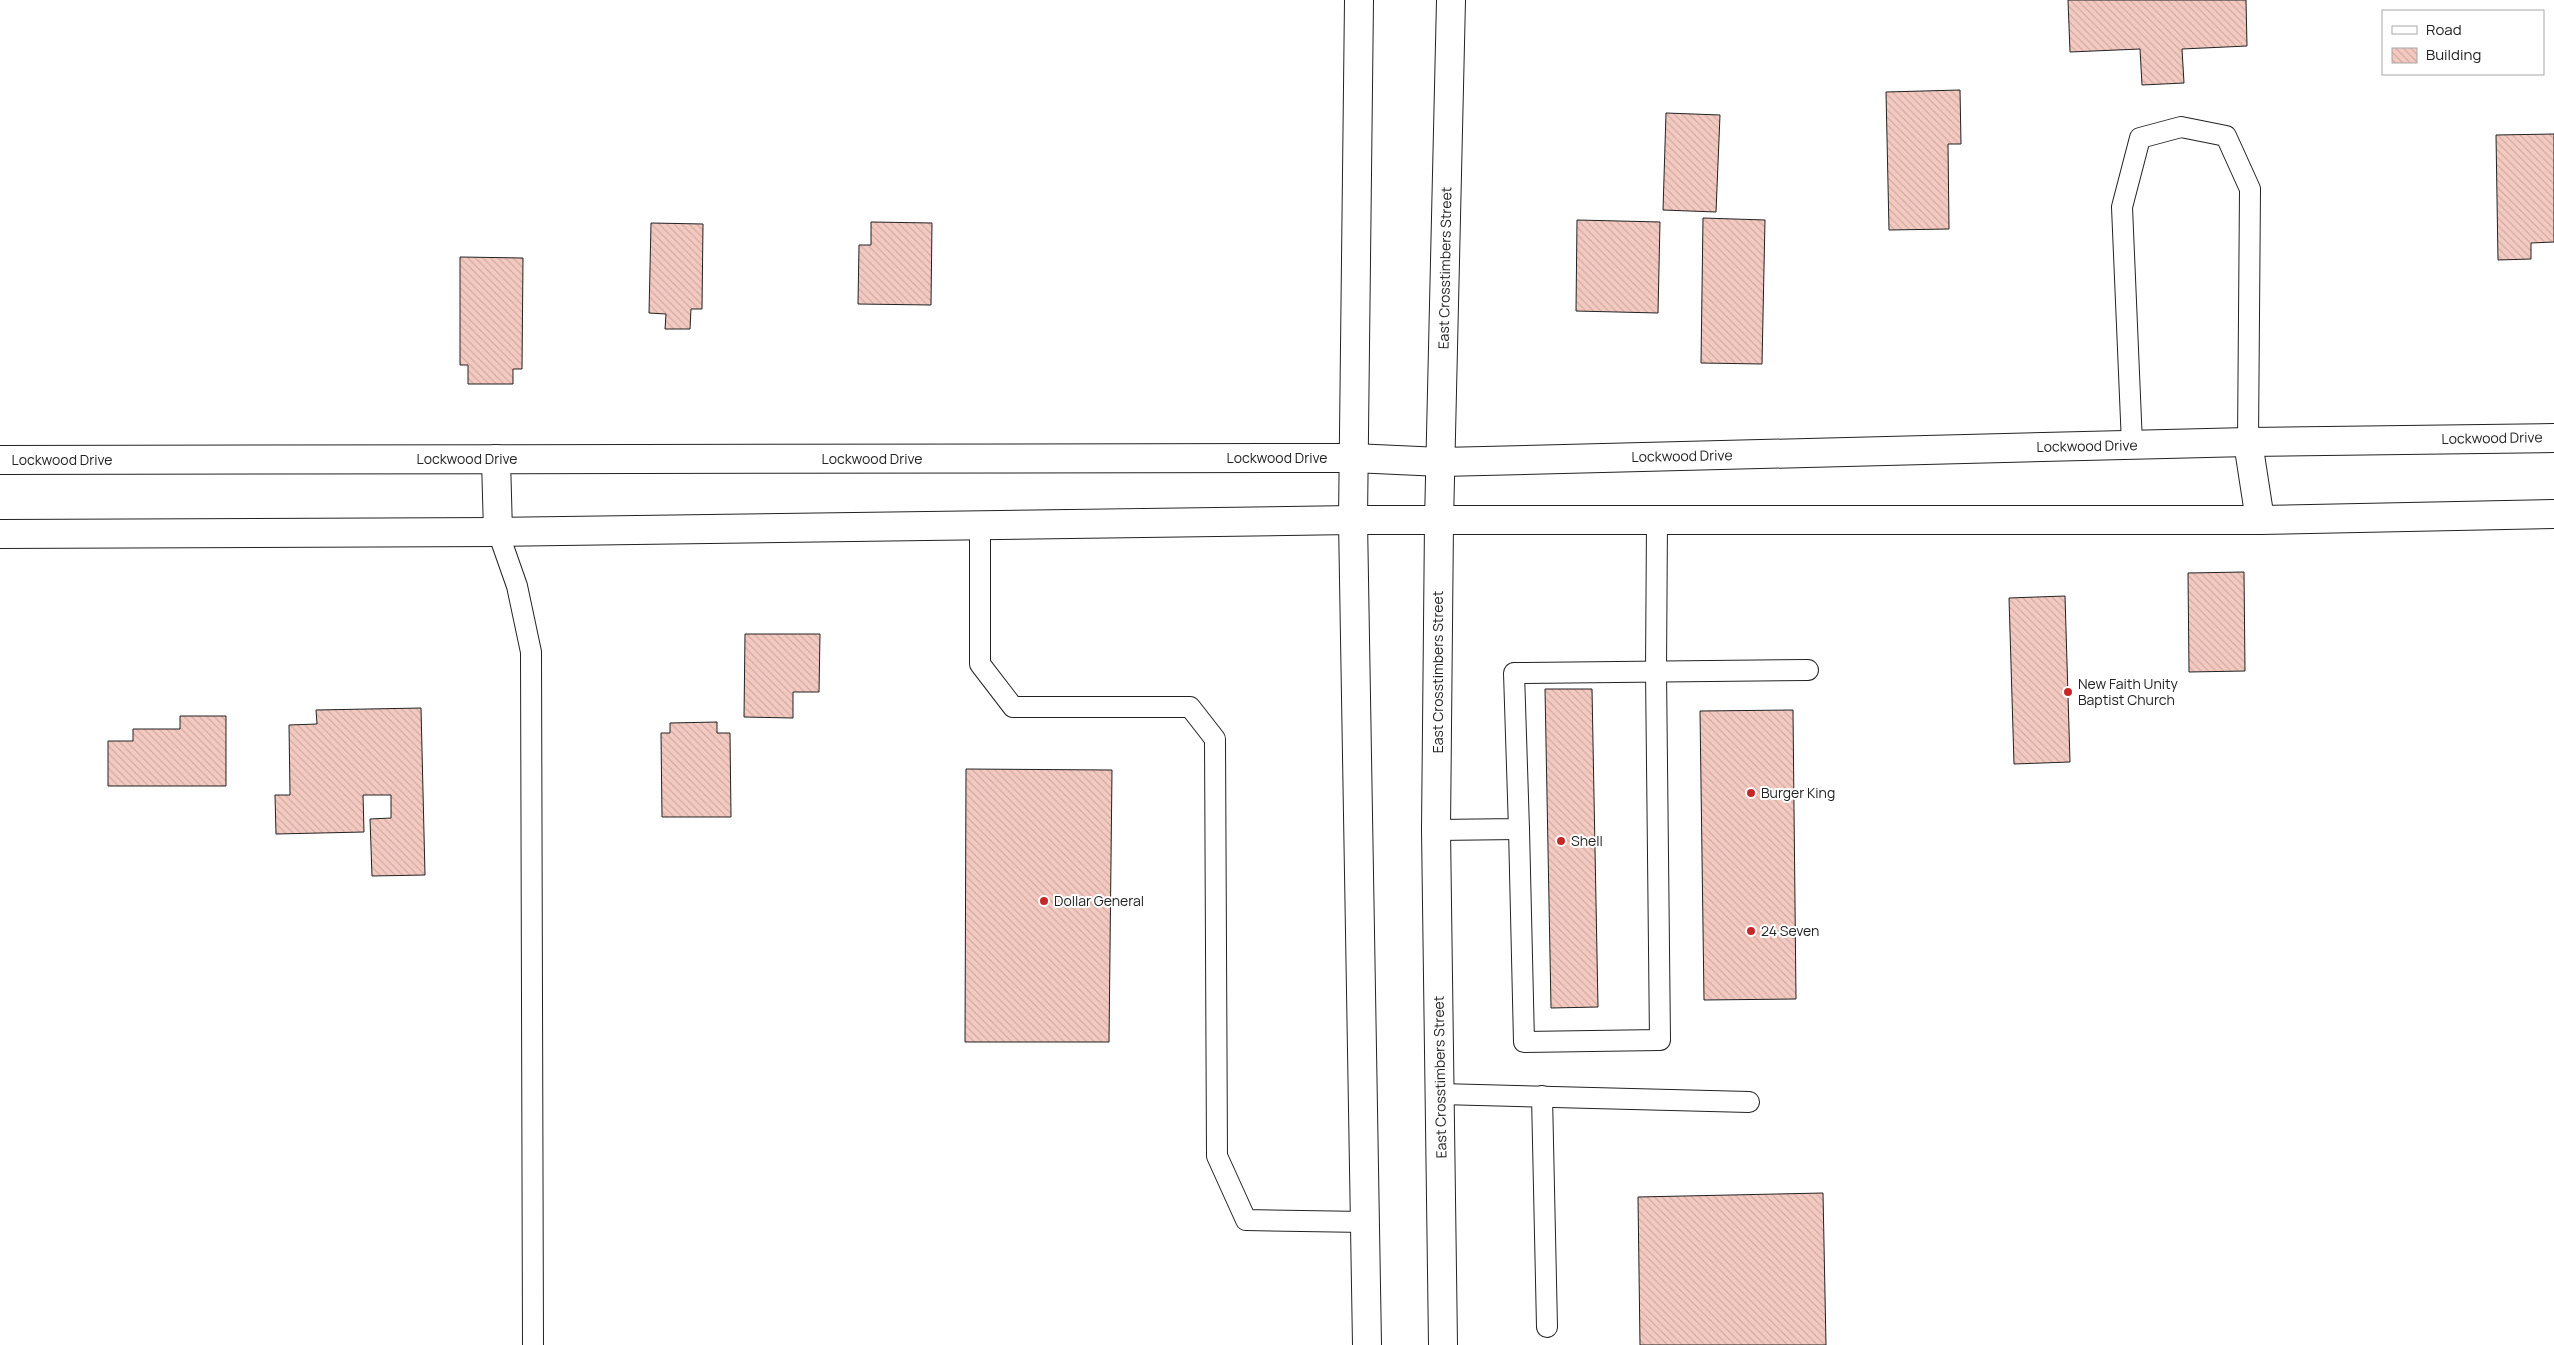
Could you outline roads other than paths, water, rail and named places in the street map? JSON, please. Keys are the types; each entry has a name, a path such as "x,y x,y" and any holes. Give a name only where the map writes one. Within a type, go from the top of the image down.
{"main road":[{"path":"1359,0 1353,520 1367,1345"},
{"name":"East Crosstimbers Street","path":"1443,1345 1436,830 1439,522 1451,0"},
{"name":"Lockwood Drive","path":"0,460 1353,458 1441,462 2132,444 2554,438"},
{"path":"2248,442 2260,520"},
{"path":"496,459 498,532"},
{"path":"0,534 498,532 1353,520 1439,522 2260,520 2554,514"}],"lane":[{"path":"2132,444 2122,207 2140,138 2181,127 2226,136 2250,188 2248,442"},
{"path":"1657,521 1656,671 1660,1040 1524,1042 1514,673 1656,671 1808,670"},
{"path":"980,526 980,664 1013,707 1190,707 1215,739 1217,1156 1246,1220 1365,1222"},
{"path":"498,532 517,586 531,652 533,1345"},
{"path":"1436,830 1519,829"},
{"path":"1440,1094 1749,1102"},
{"path":"1542,1096 1547,1326"}],"place":[{"name":"New Faith Unity Baptist Church","path":"2068,692"},
{"name":"Burger King","path":"1751,793"},
{"name":"Shell","path":"1561,841"},
{"name":"Dollar General","path":"1044,901"},
{"name":"24 Seven","path":"1751,931"}]}
